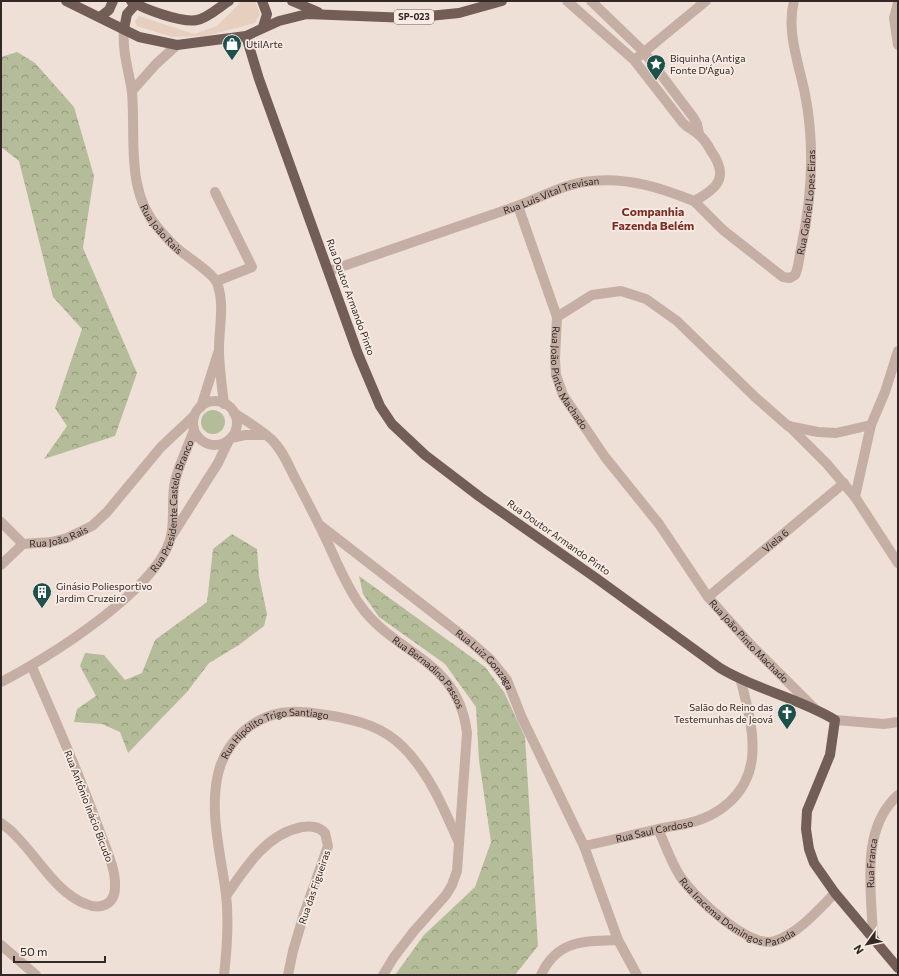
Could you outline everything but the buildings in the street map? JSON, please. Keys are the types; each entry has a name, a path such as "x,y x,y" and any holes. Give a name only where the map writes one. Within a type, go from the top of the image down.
{"main road":[{"path":"66,1 139,36 177,45 246,36 264,27 266,14 262,1"},
{"path":"100,17 109,10 113,1"},
{"path":"124,29 127,14 133,2 180,20 190,21 203,18 218,5 229,1"},
{"name":"SP-023","path":"292,1 324,14"},
{"name":"SP-023","path":"264,27 297,15 324,14 409,18 460,14 502,1"},
{"name":"Rua Doutor Armando Pinto","path":"246,36 259,79 358,354 380,406 392,424 425,455 480,497 596,578 720,668 741,680 814,708 835,720"},
{"path":"835,720 830,755 807,811 806,829 809,849 814,863 835,894 898,968"}],"street":[{"path":"567,1 634,60 683,123 689,129 699,134"},
{"path":"591,1 644,52 693,117 697,124 699,134 714,156 721,172 718,182 714,189 694,201"},
{"path":"634,60 706,1"},
{"name":"Rua Gabriel Lopes Eiras","path":"694,201 723,230 783,277 790,278 795,275 807,220 812,163 810,123 791,28 791,11 794,1"},
{"path":"898,3 894,18 898,45"},
{"name":"Rua João Rais","path":"124,29 124,52 132,92 134,171 139,195 146,210 158,228 178,249 217,281"},
{"path":"132,92 156,64 177,45"},
{"name":"Rua Luis Vital Trevisan","path":"328,271 420,238 518,206 572,185 592,181 636,182 653,185 694,201"},
{"path":"216,192 252,267 217,281 220,295 221,319 219,349 224,404"},
{"path":"518,206 557,317"},
{"name":"Rua João Pinto Machado","path":"814,708 750,644 708,597 659,524 605,457 564,395 556,375 554,358 557,317 592,295 621,291 646,300 677,321 755,397 788,426 818,432 836,433 871,425"},
{"path":"219,349 200,407 194,416 194,430 197,437 209,445 217,445 230,439 245,435 266,435"},
{"path":"855,497 871,425 885,392 898,352"},
{"path":"171,536 218,463 236,427 234,413 224,404 210,402 200,407"},
{"name":"Rua Bernadino Passos","path":"234,413 266,435 281,452 320,525 346,582 360,605 376,624 442,675 458,697 465,714 467,733 457,871 446,895 414,931 383,975"},
{"name":"Rua João Rais","path":"1,565 24,544 51,542 67,538 92,526 107,512 161,446 194,416"},
{"path":"788,426 844,483 855,497 898,563"},
{"name":"Rua Presidente Castelo Branco","path":"32,667 110,611 137,588 155,567 171,536 175,482 194,430"},
{"name":"Viela 6","path":"708,597 844,483"},
{"path":"1,522 24,544"},
{"name":"Rua Luiz Gonzaga","path":"320,525 491,660 507,680 522,718 584,846"},
{"path":"1,682 32,667"},
{"name":"Rua Antônio Inácio Bicudo","path":"1,823 15,834 66,892 77,900 99,907 107,905 112,900 116,886 111,864 91,808 32,667"},
{"name":"Rua Saul Cardoso","path":"584,846 687,824 710,815 727,805 739,793 749,775 752,757 750,720 741,680"},
{"name":"Rua Hipólito Trigo Santiago","path":"224,975 227,934 226,896 216,821 215,797 218,773 226,754 236,738 250,725 270,716 290,712 318,714 356,720 382,730 403,747 423,772 438,796 459,843"},
{"path":"835,720 884,724 898,722"},
{"name":"Rua Franca","path":"873,939 871,853 873,837 882,814 898,796"},
{"name":"Rua das Figueiras","path":"226,896 256,856 274,838 285,832 309,826 316,827 325,832 328,839 328,846 304,914 293,951 288,975"},
{"name":"Rua Iracema Domingos Parada","path":"658,829 680,875 690,889 720,918 759,940 774,941 786,936 806,921 835,894"},
{"path":"584,846 618,940 637,975"},
{"path":"541,975 546,964 556,953 567,947 584,941 618,940"},
{"path":"1,945 36,975"}],"green space":[{"path":"17,52 35,63 74,107 94,176 83,248 137,373 115,436 44,459 67,426 55,408 82,329 53,297 19,161 1,147 1,57"},
{"path":"208,410 218,410 225,417 225,427 218,434 208,434 201,427 201,417"},
{"path":"232,534 257,549 259,576 267,614 264,626 239,645 209,663 187,692 128,753 120,732 102,724 74,722 77,709 96,696 80,666 85,653 104,655 125,680 142,673 155,640 207,602 213,549"},
{"path":"359,576 485,667 504,692 525,737 538,946 515,975 395,975 424,935 475,887 491,842 479,760 476,707 445,664 379,617 363,594"}],"shaded area":[{"path":"242,1 255,1 260,14 255,23 206,36 172,37 137,26 135,21 139,16 194,34 217,26"}],"place":[{"name":"UtilArte","path":"232,61"},
{"name":"Biquinha (Antiga Fonte D'Água)","path":"656,81"},
{"name":"Ginásio Poliesportivo Jardim Cruzeiro","path":"42,609"},
{"name":"Salão do Reino das Testemunhas de Jeová","path":"787,730"}],"district":[{"name":"Companhia Fazenda Belém","path":"653,219"}]}
